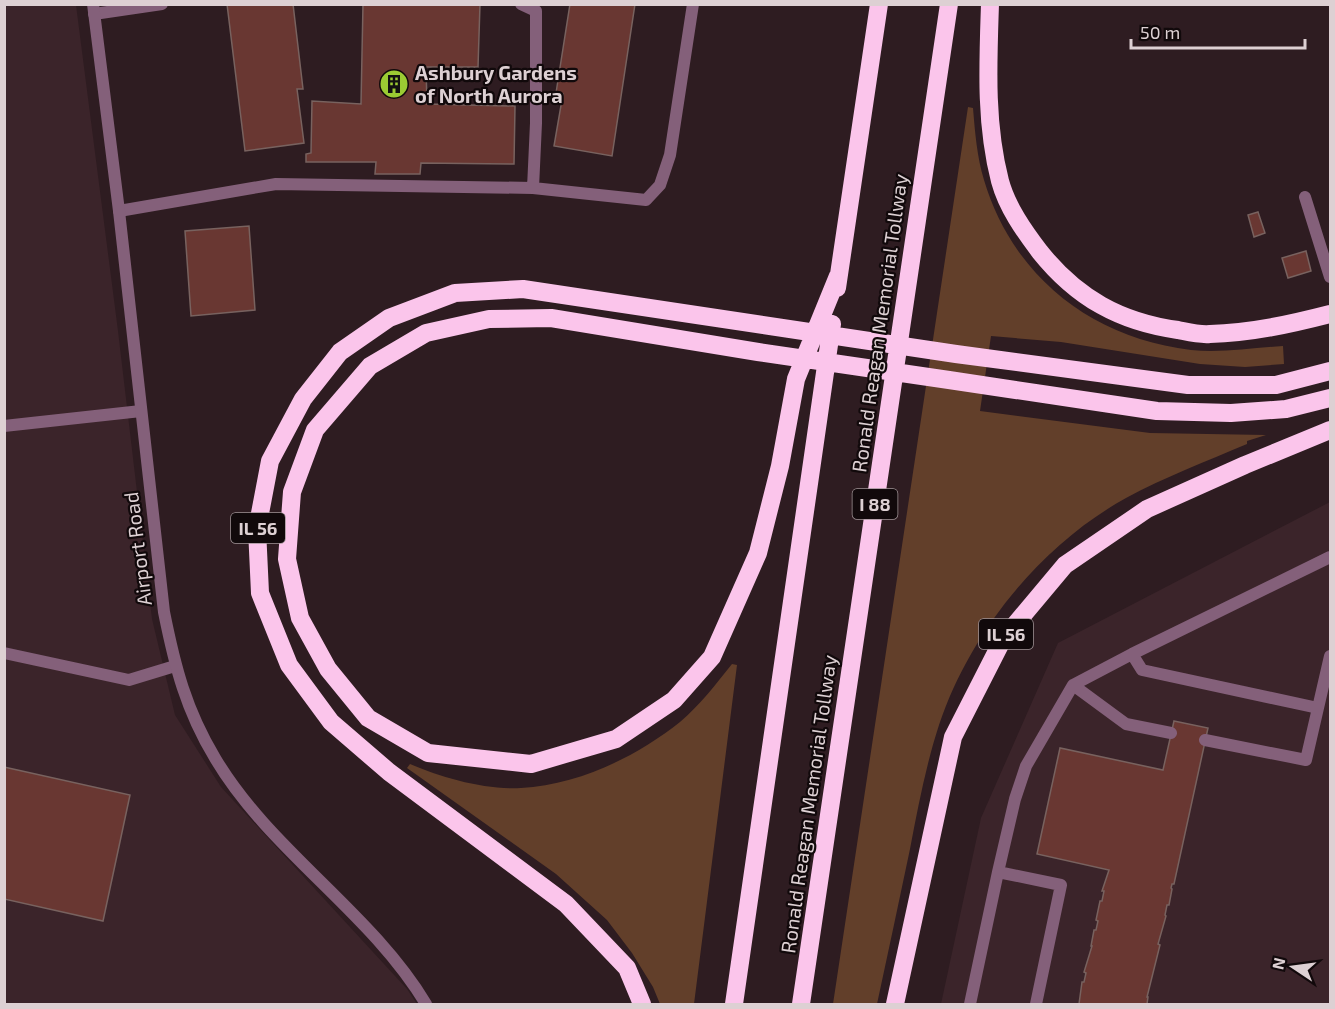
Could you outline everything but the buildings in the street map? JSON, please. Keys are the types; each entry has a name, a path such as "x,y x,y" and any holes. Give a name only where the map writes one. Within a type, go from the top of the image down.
{"highway":[{"path":"734,1005 879,4"},
{"name":"Ronald Reagan Memorial Tollway","path":"801,1005 949,4"},
{"path":"990,4 988,77 991,132 1000,183 1022,229 1067,283 1088,298 1123,316 1157,327 1208,334 1285,326 1330,314"},
{"path":"838,276 796,379 780,466 758,553 712,657 674,699 616,739 531,764 428,753 368,718 327,669 300,618 287,559 292,492 315,430 370,366 426,333 489,320 551,318 758,352 949,381 1156,411 1231,413 1286,409 1330,398"},
{"name":"IL 56","path":"642,1005 627,968 566,904 389,772 332,722 289,665 260,593 257,529 270,461 303,399 340,352 389,318 455,293 522,289 956,354 1188,385 1276,385 1330,371"},
{"name":"IL 56","path":"895,1005 953,737 1003,639 1065,565 1147,509 1330,430"}],"street":[{"path":"93,9 162,4"},
{"path":"521,4 536,10 536,123 533,188"},
{"path":"119,211 276,184 533,188 645,200 660,185 670,155 693,4"},
{"name":"Airport Road","path":"93,9 119,211 164,612 175,666 188,704 215,760 244,798 286,845 391,954 426,1005"},
{"path":"1305,197 1330,277"},
{"path":"4,426 141,411"},
{"path":"970,1005 1015,799 1026,766 1073,685 1330,557"},
{"path":"4,653 129,680 175,666"},
{"path":"1132,654 1142,670 1318,708"},
{"path":"1205,740 1306,760 1330,656"},
{"path":"1073,685 1126,724 1171,733"},
{"path":"998,872 1061,885 1036,1005"}],"shaded area":[{"path":"5,5 76,5 152,619 175,715 221,787 407,989 417,1004 5,1004"},
{"path":"968,107 973,108 984,180 997,215 1015,246 1036,273 1061,297 1090,317 1121,332 1155,343 1202,351 1283,346 1284,364 1245,367 1200,364 1061,342 991,336 980,411 1150,433 1266,435 1247,441 1247,444 1156,483 1095,517 1065,540 1012,594 969,657 952,690 939,725 923,786 877,1004 833,1004"},
{"path":"1330,502 1330,1004 941,1004 981,818 1058,643"},
{"path":"732,664 737,665 694,1004 660,1004 653,987 632,953 607,920 556,874 407,768 410,764 464,782 507,788 542,786 585,775 645,747 663,735 701,701"}],"place":[{"name":"Ashbury Gardens of North Aurora","path":"394,84"}]}
